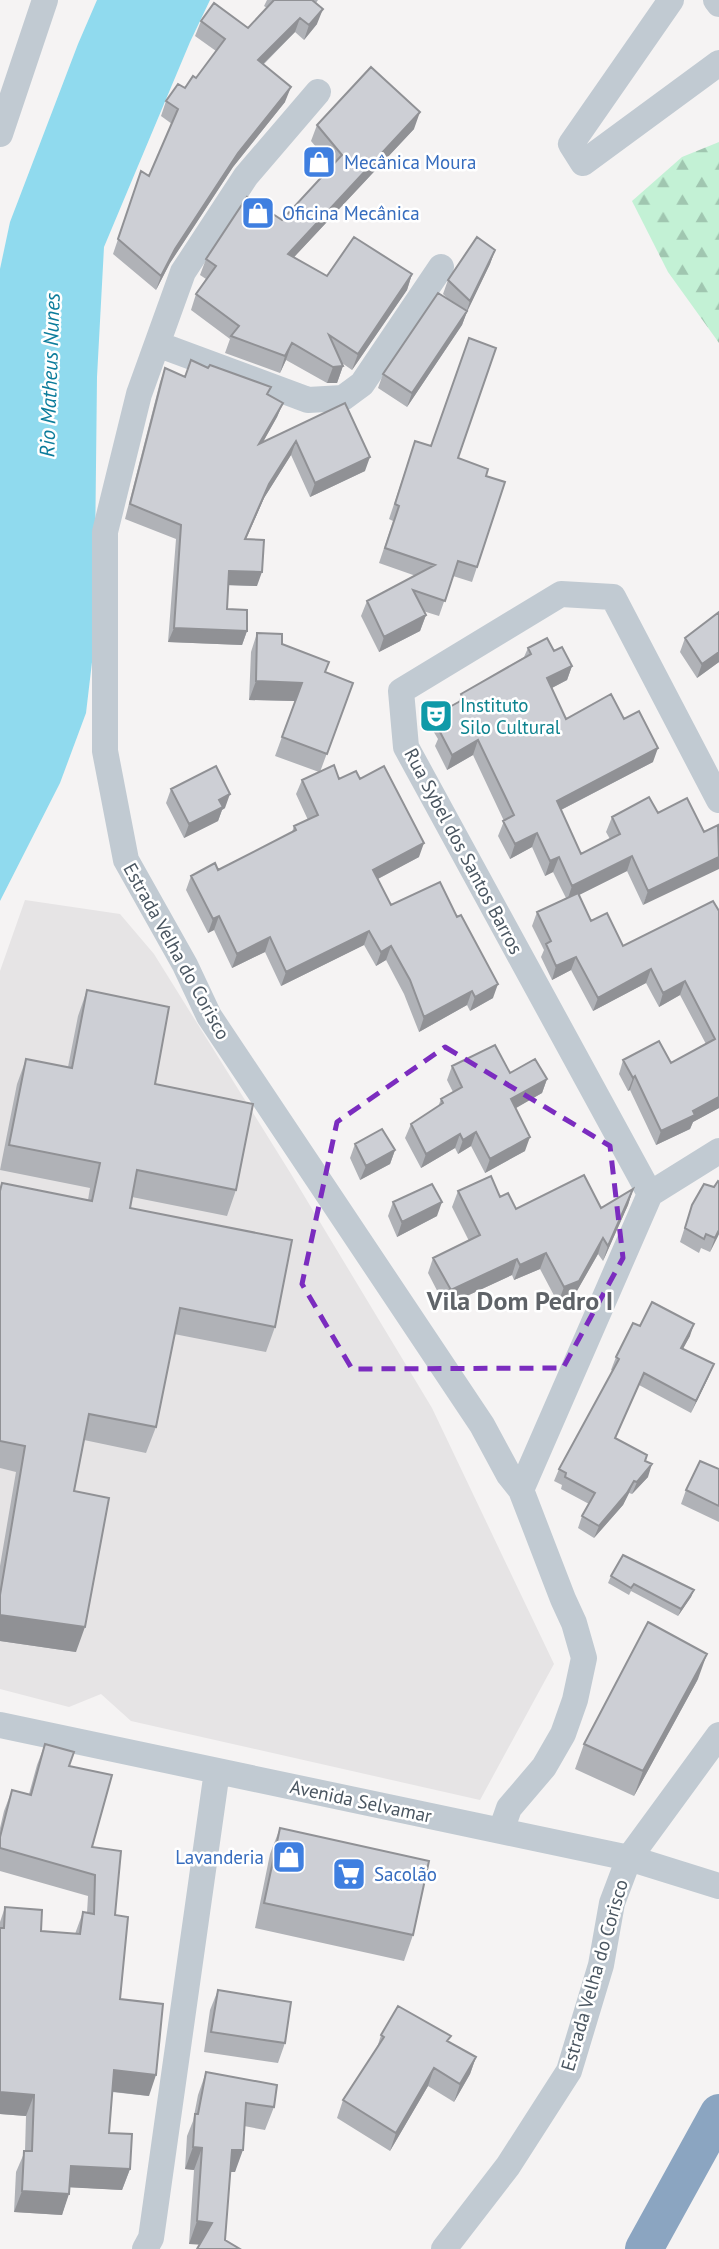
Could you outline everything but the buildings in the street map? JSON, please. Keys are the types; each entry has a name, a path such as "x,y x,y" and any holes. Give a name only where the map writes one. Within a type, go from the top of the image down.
{"highway":[{"path":"644,2249 719,2113"}],"street":[{"path":"0,134 46,0"},
{"path":"671,0 571,144 583,163 719,63"},
{"name":"Estrada Velha do Corisco","path":"318,92 246,176 183,272 139,394 105,532 105,751 126,860 185,965 209,1016 482,1425 509,1475 521,1490 574,1623 584,1658 575,1700 563,1734 544,1767 509,1808 501,1831"},
{"path":"157,344 308,400 343,398 362,384 441,267"},
{"name":"Rua Sybel dos Santos Barros","path":"650,1194 406,747 401,691 561,594 613,597 719,800"},
{"path":"521,1490 650,1194 719,1151"},
{"name":"Avenida Selvamar","path":"0,1725 629,1858 719,1886"},
{"name":"Estrada Velha do Corisco","path":"444,2249 508,2166 569,2071 601,1965 612,1903 629,1858 719,1735"},
{"path":"145,2249 151,2238 217,1771"}],"highlighted area":[{"path":"445,1047 610,1146 623,1258 563,1368 352,1369 302,1284 337,1122"}],"shaded area":[{"path":"25,900 120,914 154,954 432,1408 554,1664 480,1800 131,1721 101,1694 69,1707 0,1689 0,971"}],"green space":[{"path":"719,142 719,343 668,272 632,201 682,157"}],"water":[{"name":"Rio Matheus Nunes","path":"97,0 210,0 104,247 97,377 94,645 86,713 60,783 0,901 0,269 10,222"}],"place":[{"name":"Mecânica Moura","path":"319,162"},
{"name":"Oficina Mecânica","path":"258,213"},
{"name":"Instituto Silo Cultural","path":"436,716"},
{"name":"Lavanderia","path":"289,1857"},
{"name":"Sacolão","path":"349,1874"}],"district":[{"name":"Vila Dom Pedro I","path":"520,1301"}]}
